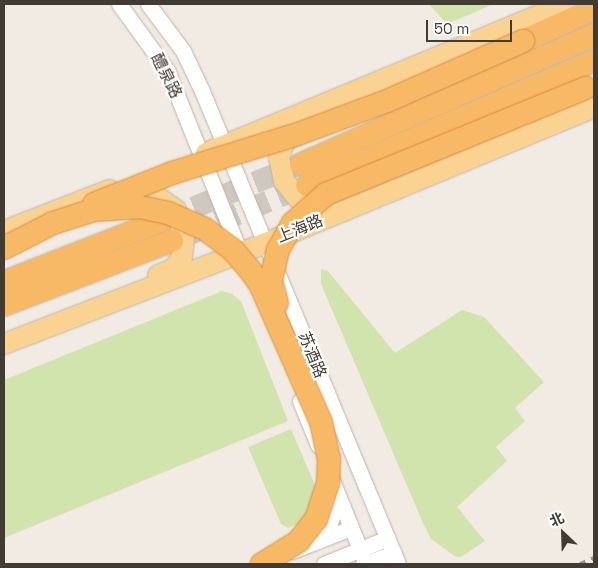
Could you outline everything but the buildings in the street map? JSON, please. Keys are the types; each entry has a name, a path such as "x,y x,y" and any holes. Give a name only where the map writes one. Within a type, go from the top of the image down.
{"highway":[{"path":"53,223 123,190 298,134 386,101 594,9"},
{"path":"301,164 594,35"},
{"path":"307,185 594,60"},
{"path":"306,387 271,280 278,250 293,223 326,194 591,93"},
{"path":"5,236 99,209 126,206 168,213 204,229 233,250 261,286 321,422 329,459 328,483 316,519 299,541 260,564"},
{"path":"4,282 163,220"},
{"path":"4,306 172,241"}],"main road":[{"path":"5,236 566,4"},
{"path":"371,86 293,132 279,157 288,190 304,206 322,212 417,180"},
{"name":"上海路","path":"4,344 266,243 417,180 591,93"},
{"path":"5,236 138,191 149,191 167,201 176,210 182,226 182,257 173,269 43,328"}],"street":[{"name":"醴泉路","path":"119,4 166,70 199,155"},
{"name":"醴泉路","path":"148,4 183,51 225,145"},
{"name":"苏酒路","path":"225,145 396,558"},
{"name":"苏酒路","path":"199,155 364,560"},
{"path":"317,541 327,531 339,498"},
{"path":"260,564 352,528"},
{"path":"364,560 388,538"},
{"path":"324,564 396,558"}],"green space":[{"path":"429,4 494,4 447,24"},
{"path":"321,269 328,271 395,353 462,310 484,317 544,382 515,408 525,421 496,447 507,461 457,507 485,541 461,557 456,557 431,539 423,523 321,284"},
{"path":"222,291 232,294 241,301 288,421 4,538 4,380"},
{"path":"291,429 326,511 288,528 281,524 248,447"}],"tunnel":[{"path":"163,220 300,164"},
{"path":"187,235 307,185"}],"railway":[{"path":"580,564 594,558"}]}
